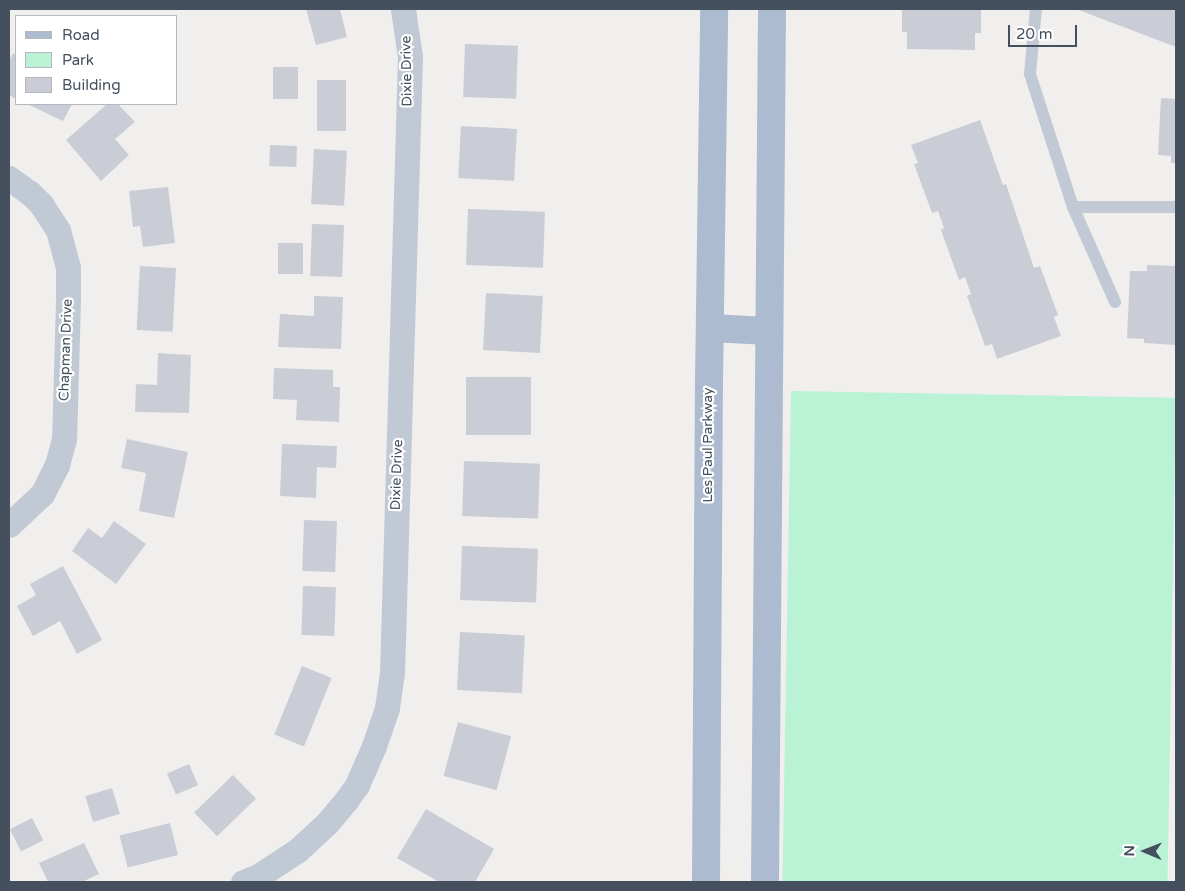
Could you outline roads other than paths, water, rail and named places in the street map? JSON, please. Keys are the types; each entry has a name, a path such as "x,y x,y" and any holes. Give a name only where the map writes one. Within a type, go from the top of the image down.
{"main road":[{"name":"Les Paul Parkway","path":"706,882 714,9"},
{"path":"765,882 772,9"},
{"path":"710,328 769,331"}],"street":[{"name":"Dixie Drive","path":"244,882 260,875 298,850 328,822 347,799 357,785 374,746 387,708 392,674 410,58 403,9"},
{"name":"Chapman Drive","path":"9,178 30,193 41,204 58,230 68,268 68,300 64,439 57,465 42,494 9,525"}],"lane":[{"path":"1036,9 1030,74 1073,207 1115,302"},
{"path":"1073,207 1176,207"}]}
